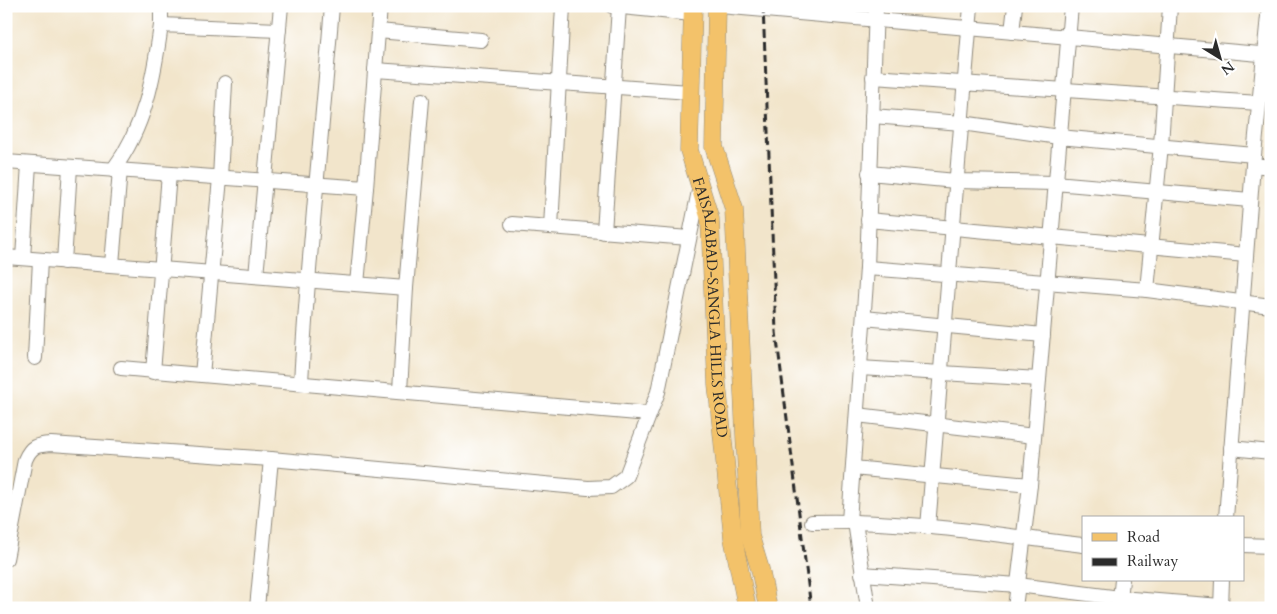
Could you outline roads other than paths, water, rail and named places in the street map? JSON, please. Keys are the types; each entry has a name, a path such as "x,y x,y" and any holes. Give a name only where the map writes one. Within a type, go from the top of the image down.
{"main road":[{"name":"FAISALABAD-SANGLA HILLS ROAD","path":"718,6 714,147 734,209 750,536 760,569 768,608"},
{"name":"FAISALABAD-SANGLA HILLS ROAD","path":"692,10 688,150 710,219 718,393 733,538 747,608"},
{"path":"691,66 716,68"}],"street":[{"path":"112,264 116,170 134,139 154,78 161,6"},
{"path":"256,276 281,6"},
{"path":"301,382 306,281 317,185 332,6"},
{"path":"357,284 380,6"},
{"path":"550,227 560,83 563,6"},
{"path":"718,6 876,13 969,28 1268,55"},
{"path":"928,527 971,6"},
{"path":"1012,32 1015,6"},
{"path":"1015,608 1030,485 1071,6"},
{"path":"1146,290 1157,193 1162,97 1170,6"},
{"path":"1226,516 1250,200 1259,103 1268,55 1269,6"},
{"path":"604,232 614,87 615,7 692,10"},
{"path":"868,608 852,521 853,468 867,268 876,13"},
{"path":"160,25 279,30"},
{"path":"378,30 481,40"},
{"path":"375,70 690,92"},
{"path":"873,77 1259,103"},
{"path":"202,376 220,178 225,83"},
{"path":"400,391 406,288 422,100"},
{"path":"872,116 962,123 1059,137 1161,145 1254,160 1271,167"},
{"path":"6,162 366,188"},
{"path":"23,258 29,164"},
{"path":"64,262 70,167"},
{"path":"869,173 956,181 1055,183 1250,200"},
{"path":"153,372 169,174"},
{"path":"6,559 25,460 29,450 35,445 51,444 271,459 588,488 611,487 626,476 658,392 700,186"},
{"path":"868,220 1246,255"},
{"path":"512,224 689,238"},
{"path":"6,257 406,288"},
{"path":"35,358 40,260"},
{"path":"867,268 1146,290 1271,306"},
{"path":"864,318 1043,335"},
{"path":"121,368 202,376 301,382 649,414"},
{"path":"860,368 1039,379"},
{"path":"857,415 1034,436"},
{"path":"1231,448 1271,452"},
{"path":"257,608 271,459"},
{"path":"853,468 1030,485"},
{"path":"812,522 852,521 928,527 1082,545"},
{"path":"1244,545 1271,546"},
{"path":"862,574 1018,585 1119,603 1221,607 1222,582"},
{"path":"1119,603 1122,582"}],"railway":[{"path":"763,6 776,332 811,608"}]}
